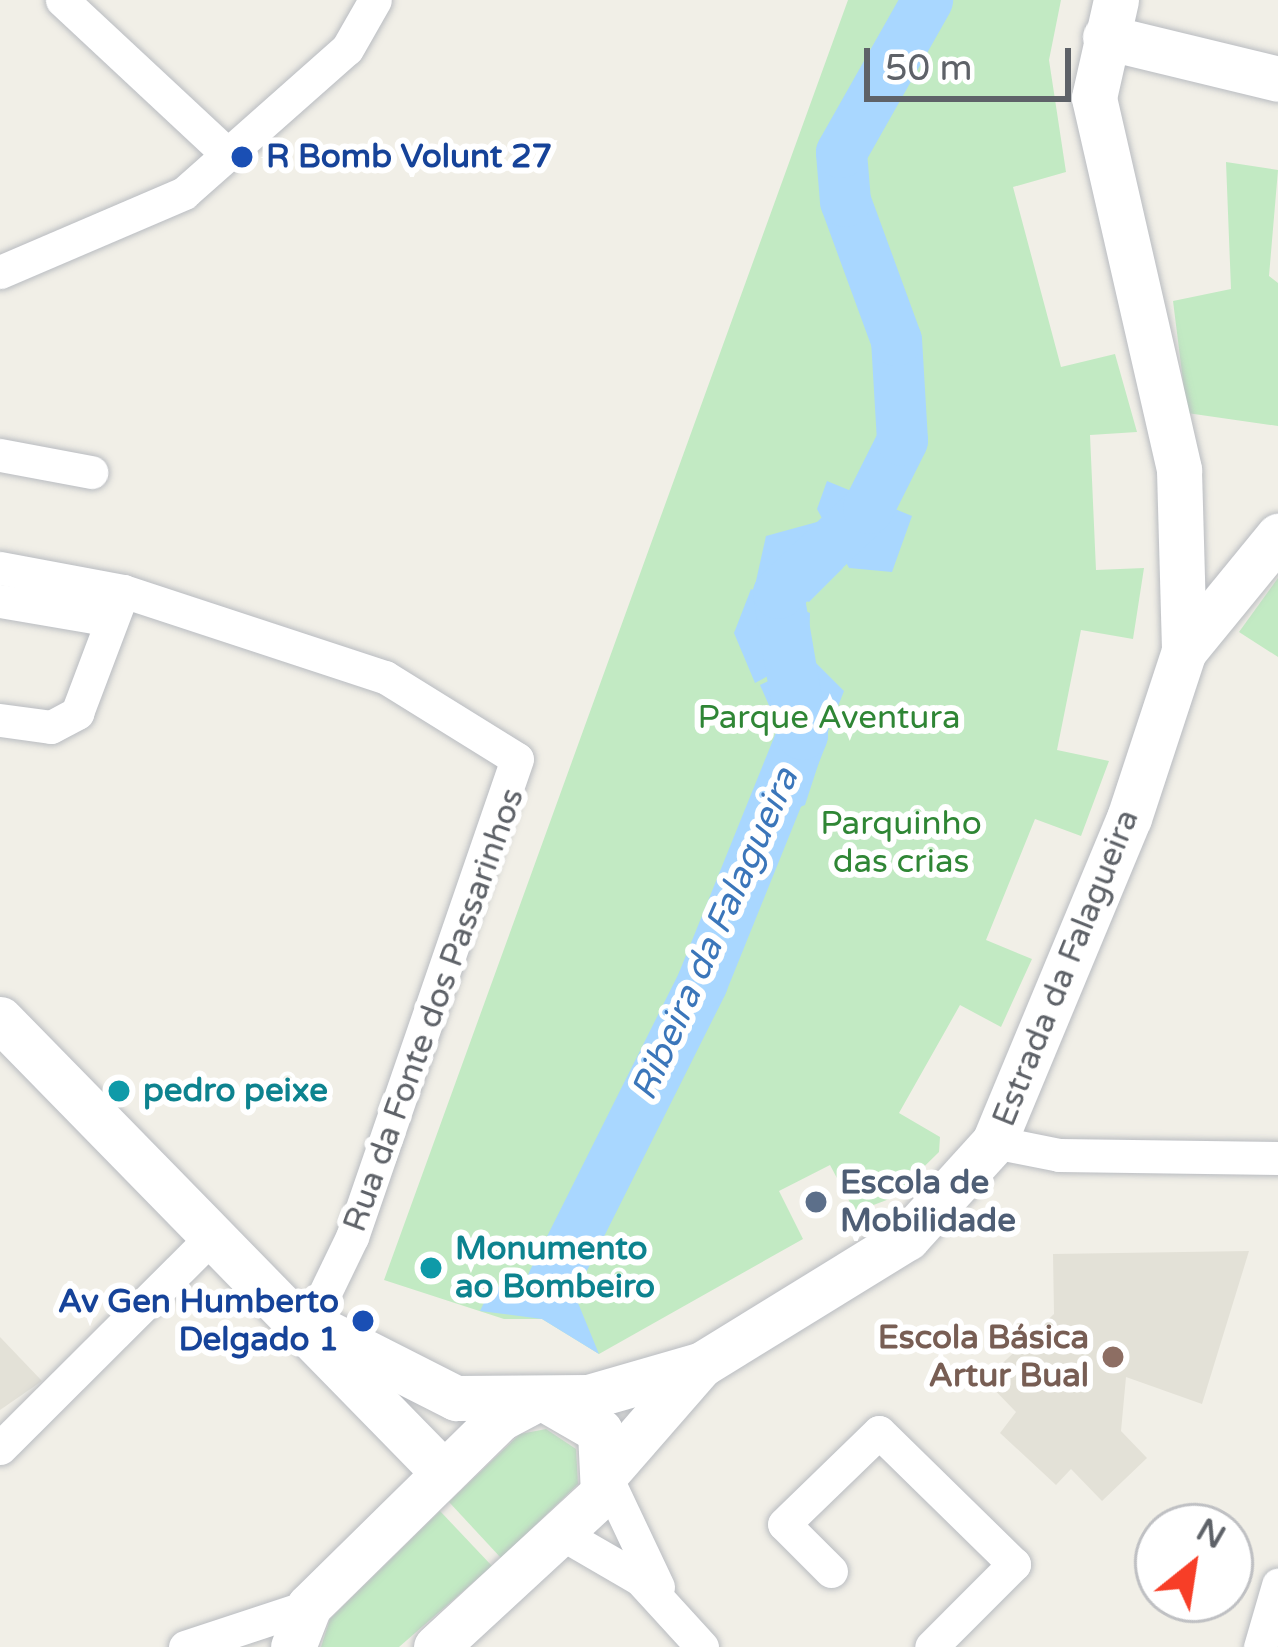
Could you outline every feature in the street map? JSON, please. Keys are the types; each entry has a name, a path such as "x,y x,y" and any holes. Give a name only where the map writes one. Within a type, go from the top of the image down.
{"street":[{"path":"62,0 227,154"},
{"path":"0,272 166,203 347,49 375,0"},
{"path":"1184,652 1179,470 1094,98 1111,19 1278,79"},
{"path":"0,455 91,472"},
{"name":"Estrada da Falagueira","path":"539,1401 702,1364 872,1266 994,1142 1129,818 1184,652 1278,536"},
{"name":"Rua da Fonte dos Passarinhos","path":"0,568 123,591 385,677 508,747 518,765 352,1237 310,1324"},
{"path":"0,602 94,616 123,591"},
{"path":"0,720 51,727 77,713 123,591"},
{"path":"0,1019 310,1324 444,1473"},
{"path":"994,1142 1059,1155 1278,1158"},
{"path":"0,1448 216,1232"},
{"path":"310,1324 431,1390 539,1401 592,1421 609,1475 665,1600 702,1647"},
{"name":"Estrada da Falagueira","path":"436,1647 564,1534 702,1364"},
{"path":"188,1647 301,1626 444,1473 539,1401"},
{"path":"831,1570 784,1524 879,1432 1013,1564 932,1647"},
{"path":"564,1534 665,1600"},
{"path":"1261,1647 1278,1585"}],"shaded area":[{"name":"Escola Básica Artur Bual","path":"1249,1251 1202,1404 1126,1377 1121,1431 1147,1458 1102,1501 1071,1469 1056,1485 1000,1433 1016,1412 985,1380 1054,1314 1053,1254"},
{"path":"0,1337 42,1381 0,1410"}],"green space":[{"name":"Parque Aventura","path":"848,0 1061,0 1049,60 1066,172 1013,187 1061,367 1115,354 1137,432 1090,435 1096,570 1144,568 1133,639 1081,630 1057,750 1109,761 1081,836 1035,819 986,940 1032,959 1001,1027 960,1005 899,1113 940,1137 939,1152 892,1198 855,1212 830,1165 779,1191 803,1239 599,1354 542,1319 504,1319 384,1280"},
{"path":"1226,162 1278,170 1269,276 1278,283 1278,426 1187,413 1173,301 1231,289"},
{"path":"1278,578 1278,657 1239,632"},
{"path":"546,1429 576,1449 578,1484 501,1558 449,1502 520,1434"},
{"path":"440,1511 492,1566 399,1647 321,1647 330,1619"}],"water":[{"path":"827,481 912,516 892,572 849,568 817,509"},
{"path":"817,522 843,568 809,602 756,581 766,536"},
{"path":"751,589 810,613 809,654 755,683 734,633"},
{"path":"813,660 844,691 824,742 778,726 760,685"},
{"path":"778,736 822,753 805,805 790,811 761,787"},
{"path":"547,1279 576,1298 599,1354 542,1319 480,1311 491,1288"}],"waterway":[{"name":"Ribeira da Falagueira","path":"552,1282 702,982 802,734 778,593 868,508 902,440 896,340 845,201 841,152 927,0"}],"place":[{"name":"R Bomb Volunt 27","path":"242,157"},
{"name":"pedro peixe","path":"119,1091"},
{"name":"Escola de Mobilidade","path":"816,1202"},
{"name":"Monumento ao Bombeiro","path":"431,1268"},
{"name":"Av Gen Humberto Delgado 1","path":"363,1321"},
{"name":"Escola Básica Artur Bual","path":"1113,1357"}],"park label":[{"name":"Parquinho das crias","path":"901,843"}]}
